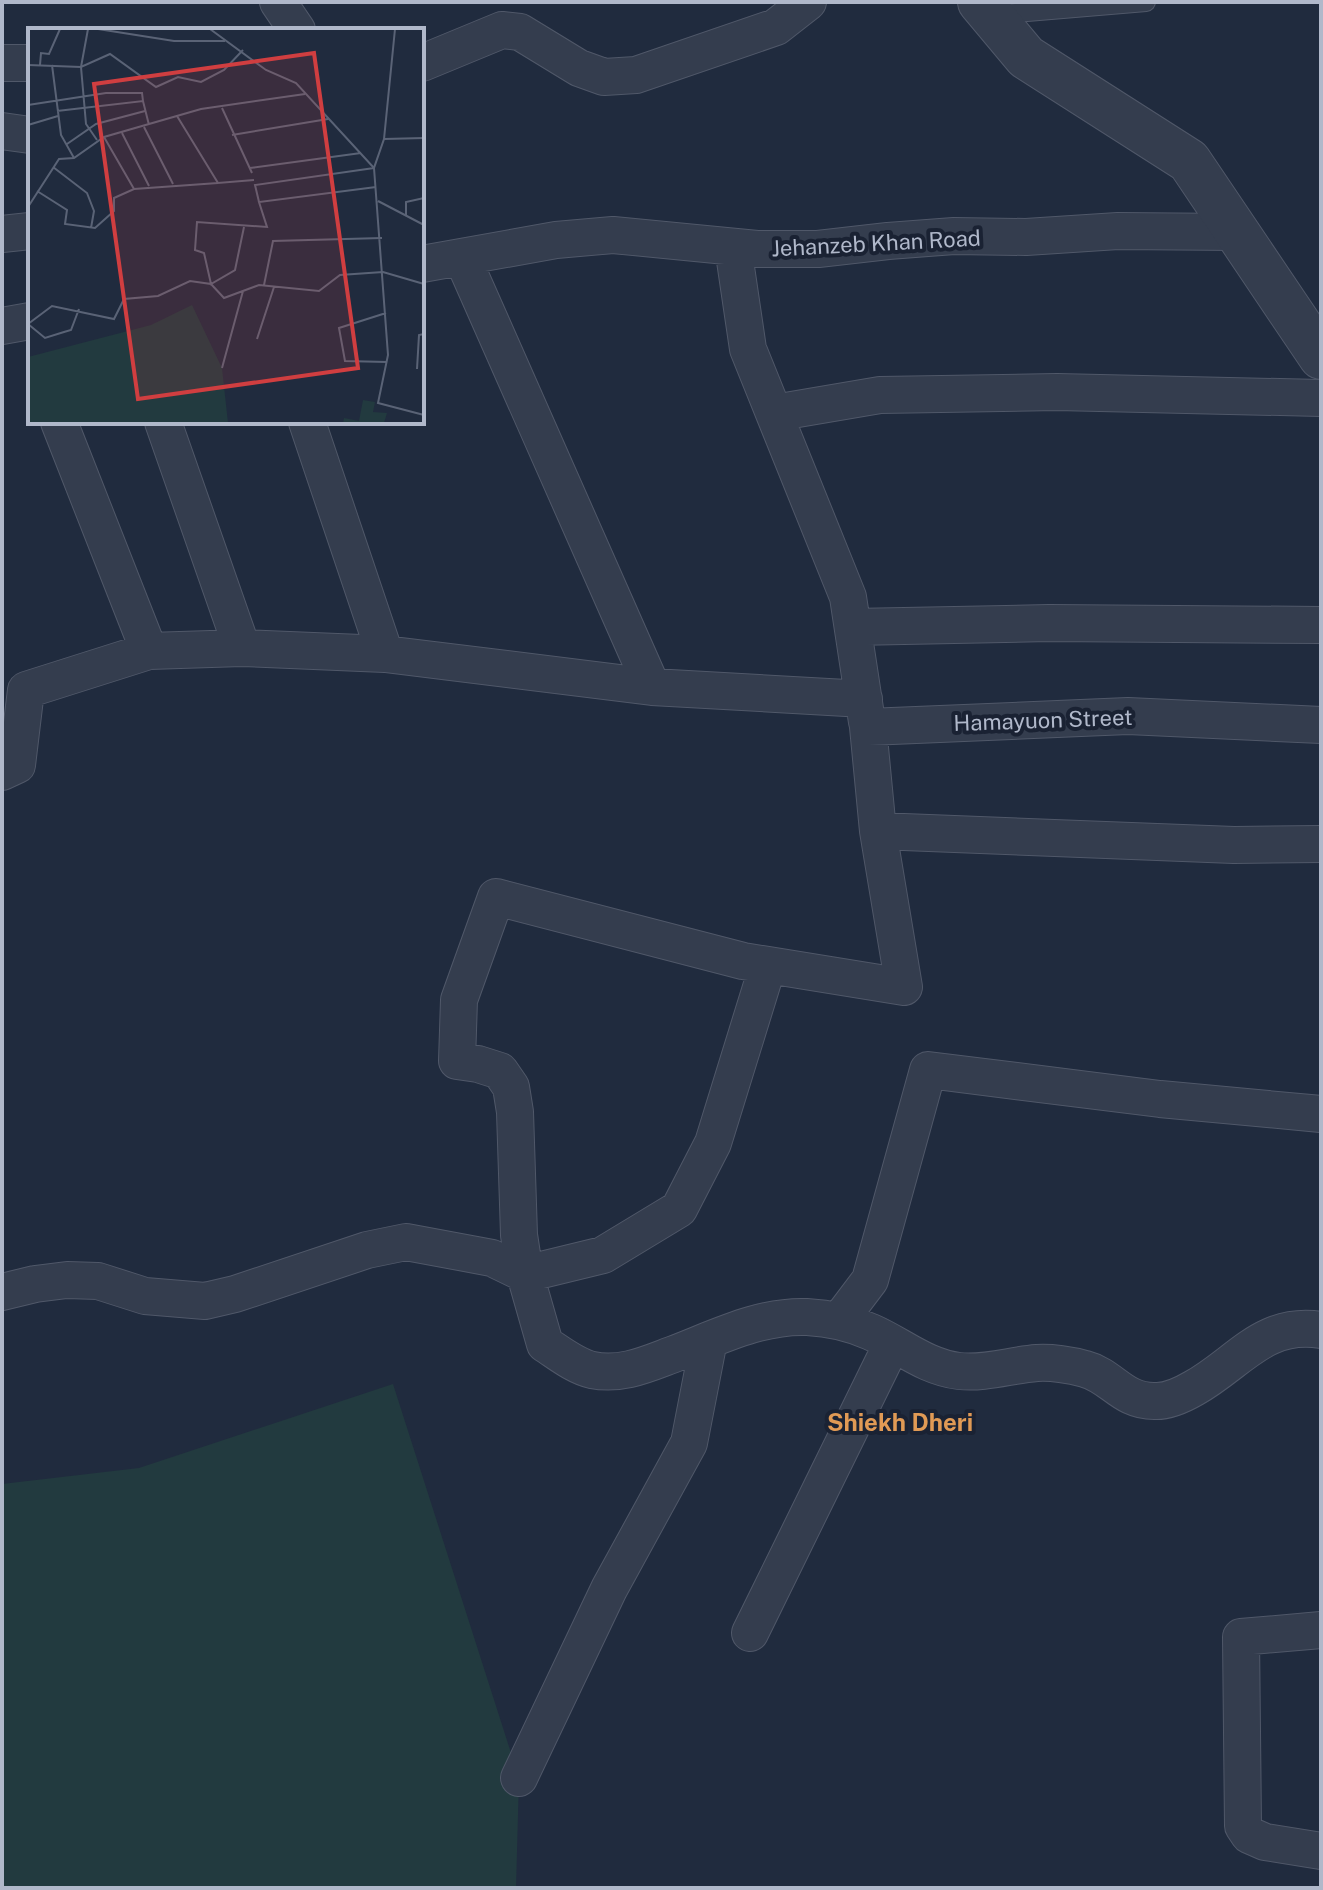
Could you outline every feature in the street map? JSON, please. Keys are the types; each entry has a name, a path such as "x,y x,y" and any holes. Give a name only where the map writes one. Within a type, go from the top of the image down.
{"street":[{"path":"278,2 296,28"},
{"path":"424,62 502,30 520,32 579,68 604,77 636,75 776,27 808,2"},
{"path":"986,9 1026,57 1189,161 1321,357"},
{"path":"2,63 28,63"},
{"path":"2,131 28,135"},
{"path":"2,234 28,231"},
{"name":"Jehanzeb Khan Road","path":"424,264 556,240 613,235 733,247 818,249 954,236 1026,237 1118,231 1237,232"},
{"path":"733,247 748,349 848,597 866,713 878,831 904,987 743,961 496,897 459,1000 457,1061 500,1071 511,1087 515,1112 519,1235 525,1274 545,1344 590,1370 614,1372 633,1370 766,1321 805,1317 839,1321 872,1332 939,1368 961,1372 1038,1363 1085,1369 1104,1377 1135,1398 1155,1402 1178,1397 1204,1383 1272,1334 1290,1329 1321,1330"},
{"path":"462,257 652,687"},
{"path":"774,413 880,395 1057,392 1321,398"},
{"path":"60,424 149,651"},
{"path":"164,424 242,648"},
{"path":"308,424 385,654"},
{"path":"853,627 1049,623 1321,625"},
{"name":"Hamayuon Street","path":"2,772 17,765 26,690 149,651 242,648 385,654 866,713 1128,716 1321,725"},
{"path":"878,831 1234,845 1321,844"},
{"path":"2,1292 67,1280 98,1281 145,1296 205,1301 248,1290 367,1250 406,1242 492,1258 525,1274 603,1255 679,1209 713,1143 768,965"},
{"path":"839,1321 870,1280 928,1070 1160,1099 1321,1114"},
{"path":"519,1778 609,1589 689,1443 709,1340"},
{"path":"750,1633 892,1344"},
{"path":"1321,1630 1241,1637 1243,1826 1249,1835 1265,1842 1321,1851"}],"lane":[{"path":"986,9 1146,2"}],"green space":[{"path":"393,1384 519,1778 516,1888 2,1888 2,1484 139,1468"}],"district":[{"name":"Shiekh Dheri","path":"900,1422"}]}
